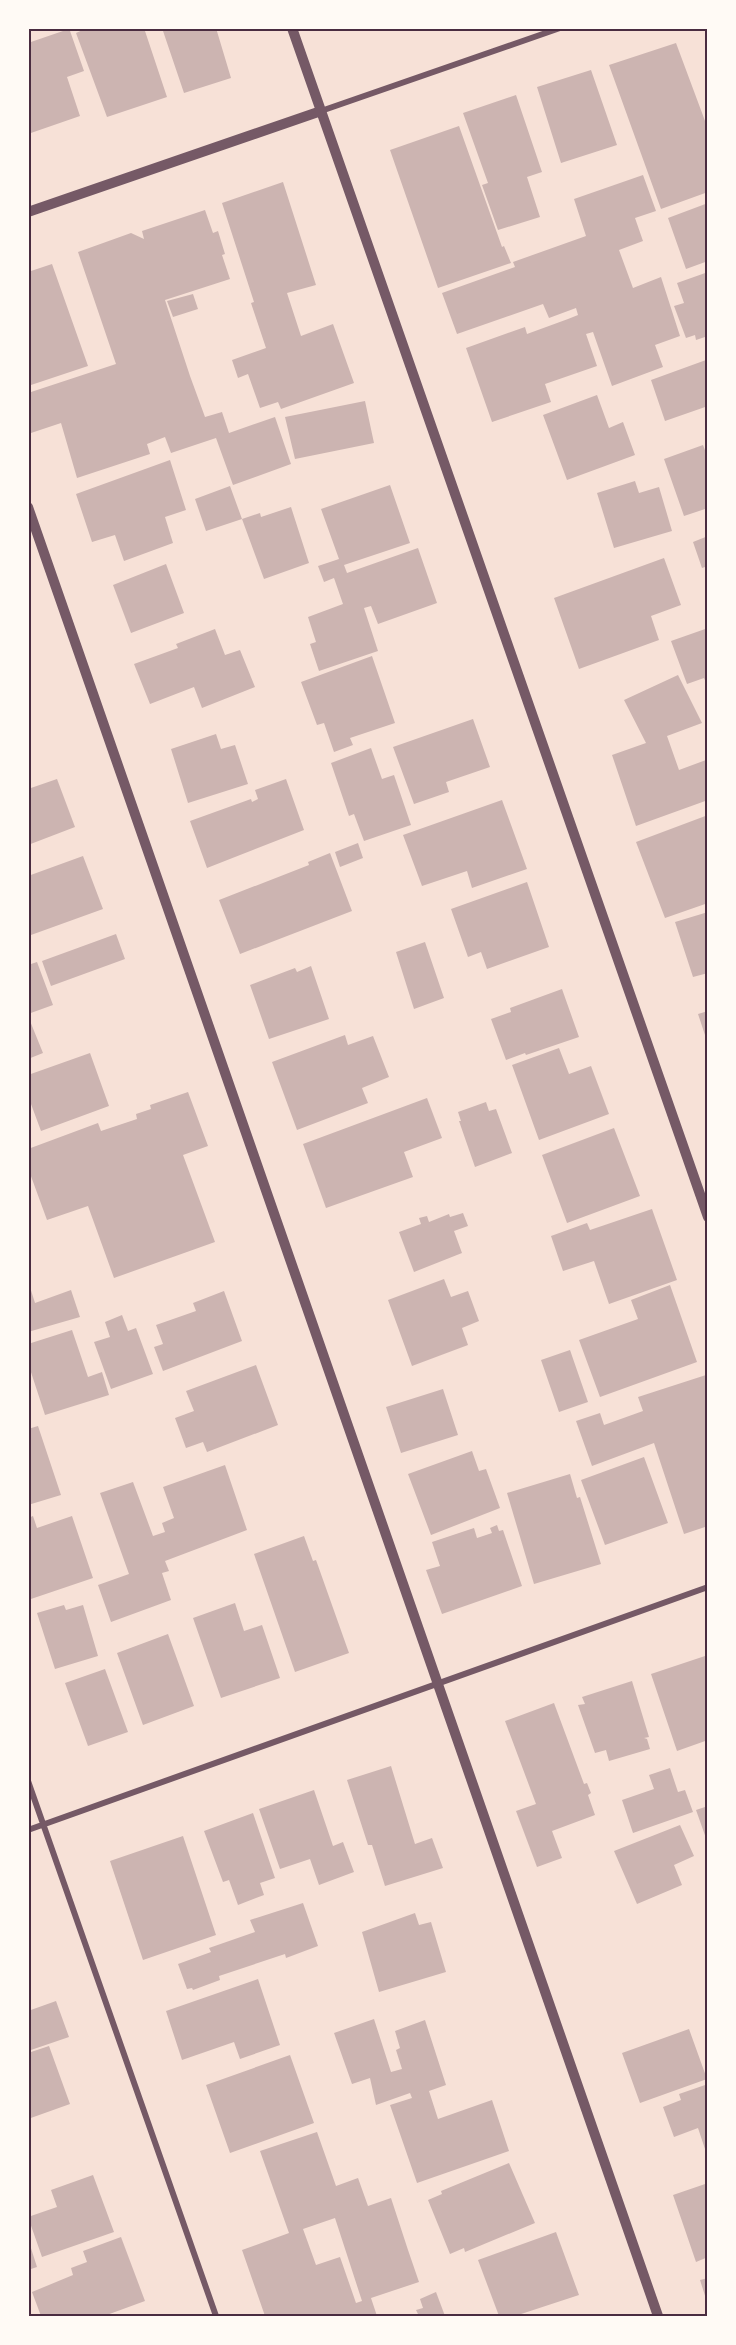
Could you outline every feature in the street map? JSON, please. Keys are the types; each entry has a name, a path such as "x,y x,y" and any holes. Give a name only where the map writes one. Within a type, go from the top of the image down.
{"street":[{"path":"292,28 708,1217"},
{"path":"28,212 560,28"},
{"path":"28,507 658,2316"},
{"path":"28,1830 708,1587"},
{"path":"28,1781 216,2316"}],"building":[{"path":"62,28 69,28 84,71 67,77 80,116 28,134 28,43 63,31"},
{"path":"87,28 144,28 167,97 107,117 76,33"},
{"path":"162,28 216,28 231,78 184,93"},
{"path":"676,43 708,129 708,192 661,209 609,65"},
{"path":"591,70 617,145 561,163 537,87"},
{"path":"516,95 542,172 527,177 540,217 498,230 482,185 488,183 463,113"},
{"path":"459,126 502,247 504,246 511,263 438,288 390,150"},
{"path":"643,175 656,211 635,218 643,241 619,250 633,288 661,277 680,336 655,345 663,367 612,386 593,332 586,334 597,366 545,384 551,402 492,422 466,348 525,327 527,334 578,315 576,308 549,318 543,304 457,334 442,293 515,267 513,262 586,236 574,199"},
{"path":"283,182 316,285 287,293 301,336 333,324 354,383 281,409 278,402 260,408 248,374 238,378 232,360 266,348 251,303 254,302 222,203"},
{"path":"708,203 708,261 686,269 668,218"},
{"path":"205,210 213,233 218,231 225,254 222,255 230,279 165,300 190,376 205,417 222,412 229,433 275,417 291,464 233,485 216,438 171,453 165,437 147,444 150,454 77,478 61,423 28,434 28,393 116,364 78,252 131,233 144,239 142,231"},
{"path":"52,264 88,366 28,386 28,272"},
{"path":"708,272 708,336 696,340 695,335 686,338 674,306 684,303 677,283"},
{"path":"193,294 198,309 173,317 167,301"},
{"path":"706,360 708,406 665,421 651,380"},
{"path":"597,395 609,428 623,422 635,455 567,480 543,415"},
{"path":"365,401 374,443 295,459 285,417"},
{"path":"703,445 708,458 708,508 684,516 664,459"},
{"path":"170,460 186,510 165,517 173,543 124,561 115,535 92,542 76,494"},
{"path":"635,481 639,493 659,487 672,531 614,548 597,493"},
{"path":"390,485 410,543 344,565 347,573 418,548 437,603 378,624 371,606 364,608 378,651 319,671 310,644 316,642 308,617 343,604 334,578 324,582 318,566 339,559 321,509"},
{"path":"230,486 242,519 206,531 195,499"},
{"path":"291,507 309,563 264,579 242,519 260,513 261,517"},
{"path":"708,536 708,566 702,568 693,542"},
{"path":"664,558 681,605 651,616 659,640 579,669 554,598"},
{"path":"166,564 184,613 131,633 113,585"},
{"path":"708,628 708,687 704,678 687,684 671,641"},
{"path":"215,629 225,655 240,650 255,687 202,708 194,687 150,704 134,664 178,648 176,644"},
{"path":"372,656 395,723 350,738 353,745 334,752 324,723 317,725 301,682"},
{"path":"678,675 702,723 667,736 679,770 706,760 708,800 636,826 612,755 646,743 624,700"},
{"path":"473,719 490,767 446,782 449,792 414,804 393,747"},
{"path":"216,734 221,749 235,745 248,784 188,803 171,749"},
{"path":"371,748 382,779 394,775 411,825 364,841 354,814 349,816 331,763"},
{"path":"57,779 75,827 28,845 28,789"},
{"path":"286,779 304,830 207,868 190,821 251,799 252,802 258,799 255,790"},
{"path":"502,800 527,869 472,888 467,871 422,886 403,835"},
{"path":"708,815 708,903 665,918 636,842"},
{"path":"358,843 363,858 340,867 335,852"},
{"path":"330,853 352,911 240,954 219,900 309,865 308,862"},
{"path":"83,856 103,909 31,935 28,928 28,876"},
{"path":"527,882 549,947 487,969 481,952 468,957 451,909"},
{"path":"708,912 708,973 693,977 675,922"},
{"path":"116,934 125,959 51,986 42,961"},
{"path":"425,942 444,998 414,1009 396,952"},
{"path":"37,962 53,1005 28,1014 28,965"},
{"path":"311,966 329,1019 269,1039 250,985 295,968 297,972"},
{"path":"562,989 579,1037 506,1060 491,1019 511,1012 510,1008"},
{"path":"708,1011 708,1041 707,1041 698,1014"},
{"path":"28,1016 43,1053 28,1059"},
{"path":"345,1035 348,1045 373,1036 389,1077 362,1088 368,1103 297,1130 272,1062"},
{"path":"559,1048 569,1074 591,1066 609,1114 539,1140 512,1065"},
{"path":"90,1053 109,1106 41,1131 31,1104 28,1105 28,1075"},
{"path":"188,1092 208,1146 183,1155 215,1242 114,1278 88,1206 47,1220 28,1168 28,1149 98,1123 101,1131 137,1119 136,1114 151,1109 150,1105"},
{"path":"427,1098 442,1138 404,1152 413,1177 326,1208 303,1144"},
{"path":"486,1102 489,1111 496,1109 512,1153 475,1167 458,1112"},
{"path":"614,1128 640,1196 567,1223 542,1155"},
{"path":"652,1209 677,1280 609,1304 594,1261 563,1271 551,1236 587,1223 590,1230"},
{"path":"463,1213 468,1226 454,1231 462,1253 414,1272 399,1232 421,1224 419,1218 427,1216 429,1222 449,1214 450,1217"},
{"path":"444,1279 451,1297 468,1291 479,1321 462,1328 468,1345 412,1366 388,1300"},
{"path":"29,1284 35,1303 71,1290 80,1317 28,1332"},
{"path":"670,1285 697,1362 600,1397 579,1340 638,1319 631,1300"},
{"path":"224,1291 242,1341 163,1371 154,1347 163,1344 156,1325 196,1311 193,1303"},
{"path":"122,1315 128,1331 136,1328 153,1374 111,1389 94,1342 110,1337 105,1322"},
{"path":"72,1330 88,1377 102,1372 109,1395 45,1415 28,1363 28,1344"},
{"path":"570,1350 588,1402 559,1412 541,1360"},
{"path":"256,1365 278,1425 207,1452 203,1442 186,1448 175,1418 194,1411 186,1391"},
{"path":"706,1375 708,1526 684,1534 654,1443 592,1466 576,1421 600,1413 604,1425 643,1411 638,1397"},
{"path":"443,1389 458,1435 401,1453 386,1407"},
{"path":"38,1426 61,1495 28,1505 28,1429"},
{"path":"472,1451 479,1471 486,1469 500,1508 431,1535 408,1474"},
{"path":"644,1457 668,1523 605,1545 581,1480"},
{"path":"225,1465 247,1530 165,1561 169,1571 162,1573 171,1600 111,1622 98,1585 129,1574 100,1493 133,1482 153,1536 165,1532 162,1523 174,1518 163,1487"},
{"path":"570,1474 577,1498 580,1497 601,1564 534,1584 507,1493"},
{"path":"33,1516 37,1528 72,1516 93,1578 28,1600 28,1518"},
{"path":"497,1525 499,1531 503,1530 522,1586 442,1614 426,1570 440,1566 432,1542 474,1528 477,1538 492,1533 490,1528"},
{"path":"304,1536 313,1561 316,1560 349,1653 295,1672 254,1554"},
{"path":"235,1603 244,1631 262,1625 280,1678 221,1698 193,1618"},
{"path":"64,1605 66,1610 83,1605 98,1656 55,1669 37,1613"},
{"path":"168,1634 194,1706 143,1725 117,1653"},
{"path":"708,1655 708,1740 677,1751 651,1674"},
{"path":"105,1669 128,1732 88,1746 65,1683"},
{"path":"632,1681 649,1737 644,1738 647,1739 650,1749 609,1761 606,1750 595,1753 578,1705 585,1704 582,1697"},
{"path":"554,1703 584,1784 587,1783 591,1793 588,1795 595,1815 552,1831 562,1858 537,1867 516,1811 536,1804 505,1721"},
{"path":"391,1766 415,1844 432,1838 443,1868 385,1886 372,1845 368,1845 347,1780"},
{"path":"670,1768 678,1792 685,1790 693,1812 633,1833 622,1800 654,1789 649,1775"},
{"path":"314,1790 333,1846 343,1842 354,1872 319,1885 310,1859 280,1869 259,1809"},
{"path":"708,1806 708,1841 707,1841 696,1810"},
{"path":"253,1813 275,1878 260,1883 264,1895 238,1905 229,1880 223,1882 204,1831"},
{"path":"680,1825 694,1856 674,1865 682,1885 637,1904 614,1851"},
{"path":"183,1836 216,1935 143,1960 110,1861"},
{"path":"303,1903 318,1946 286,1958 285,1954 219,1976 220,1980 193,1990 192,1988 187,1989 178,1964 211,1952 209,1948 255,1932 250,1920"},
{"path":"415,1913 419,1925 431,1922 446,1972 379,1992 362,1932"},
{"path":"258,1979 280,2045 240,2059 234,2042 182,2060 166,2011"},
{"path":"56,2001 69,2037 28,2051 28,2011"},
{"path":"374,2019 391,2072 402,2069 396,2050 400,2048 395,2031 425,2020 446,2085 429,2091 438,2119 492,2100 509,2151 417,2183 390,2105 412,2098 410,2093 376,2105 370,2078 352,2084 334,2033"},
{"path":"689,2029 707,2079 640,2103 622,2053"},
{"path":"49,2046 70,2104 28,2119 28,2053"},
{"path":"290,2055 314,2123 230,2153 206,2085"},
{"path":"708,2084 707,2155 698,2128 674,2137 663,2107 681,2100 679,2094"},
{"path":"317,2132 336,2186 358,2178 368,2206 391,2198 419,2282 371,2298 377,2316 265,2316 242,2250 289,2233 260,2151","holes":["335,2218 362,2301 356,2303 340,2257 316,2265 303,2229"]},
{"path":"509,2163 535,2223 465,2252 464,2248 450,2254 428,2200 442,2194 441,2191"},
{"path":"93,2175 114,2232 42,2257 28,2217 57,2207 51,2190"},
{"path":"708,2183 708,2257 696,2262 673,2195"},
{"path":"556,2232 579,2295 515,2316 499,2316 478,2260"},
{"path":"121,2237 145,2301 104,2316 41,2316 32,2292 73,2275 71,2268 87,2262 83,2251"},
{"path":"28,2243 37,2267 28,2270"},
{"path":"708,2278 708,2302 707,2302 700,2280"},
{"path":"436,2292 445,2316 419,2316 416,2310 423,2308 420,2299"}]}
